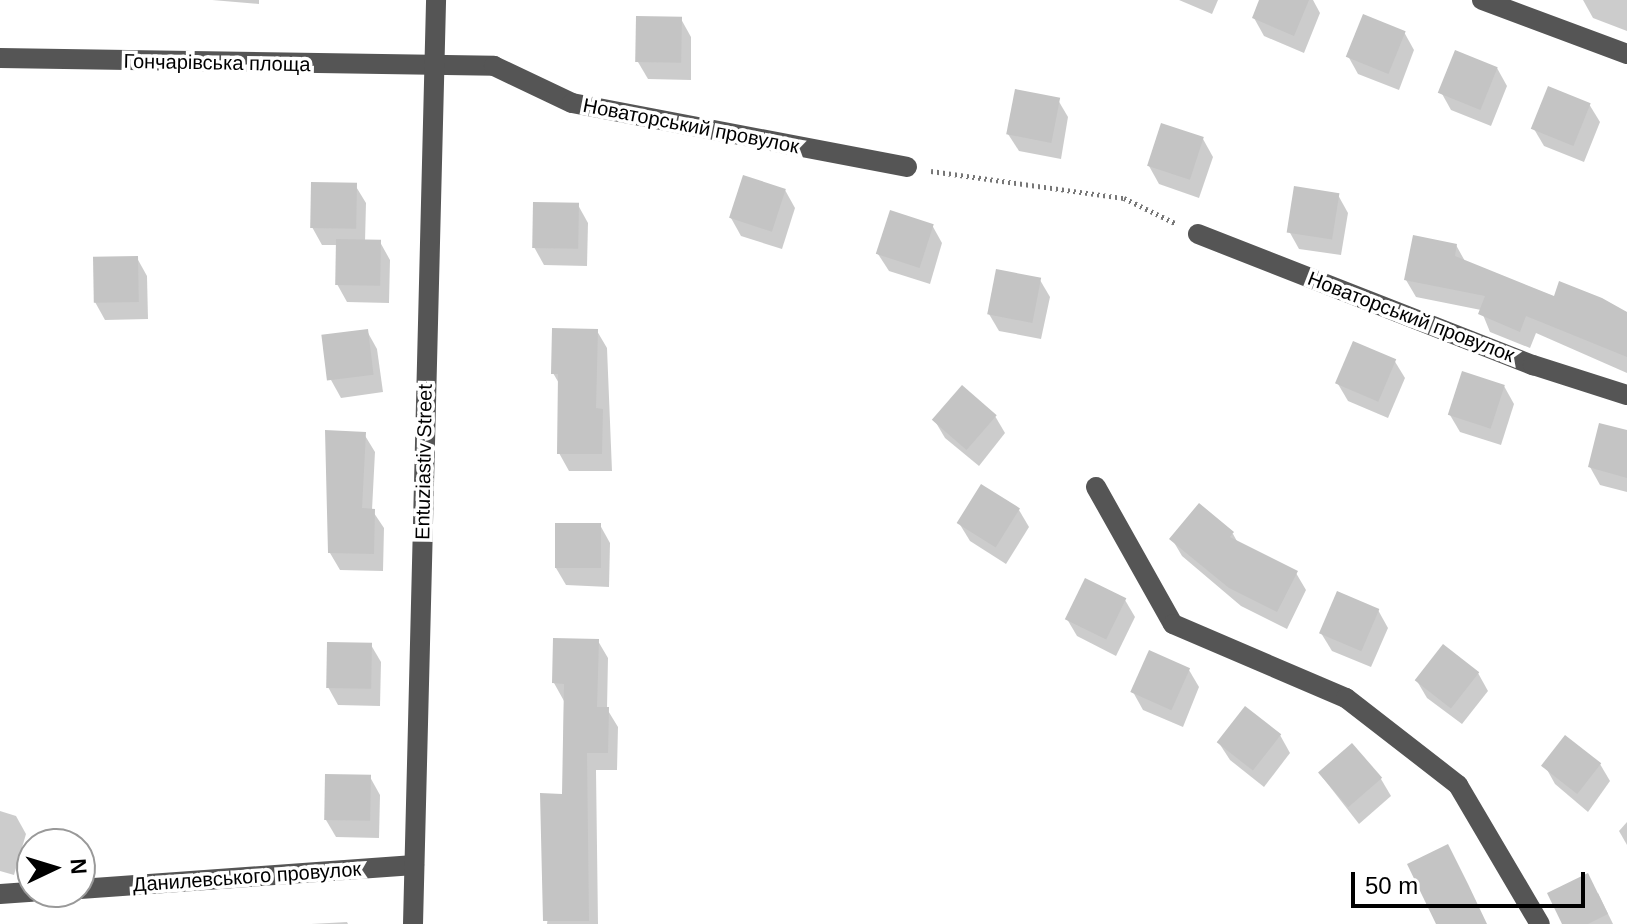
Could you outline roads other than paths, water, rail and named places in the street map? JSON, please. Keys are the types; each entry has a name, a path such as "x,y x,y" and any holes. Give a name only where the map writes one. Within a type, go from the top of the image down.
{"street":[{"name":"Entuziastiv Street","path":"413,924 436,0"},
{"path":"1482,0 1627,54"},
{"name":"Гончарівська площа","path":"0,58 434,69"},
{"name":"Новаторський провулок","path":"434,69 494,66 572,103 907,167"},
{"name":"Новаторський провулок","path":"1198,234 1533,365 1627,395"},
{"path":"1096,487 1173,624 1346,698 1458,785 1540,924"},
{"name":"Данилевського провулок","path":"96,888 414,865"}]}
